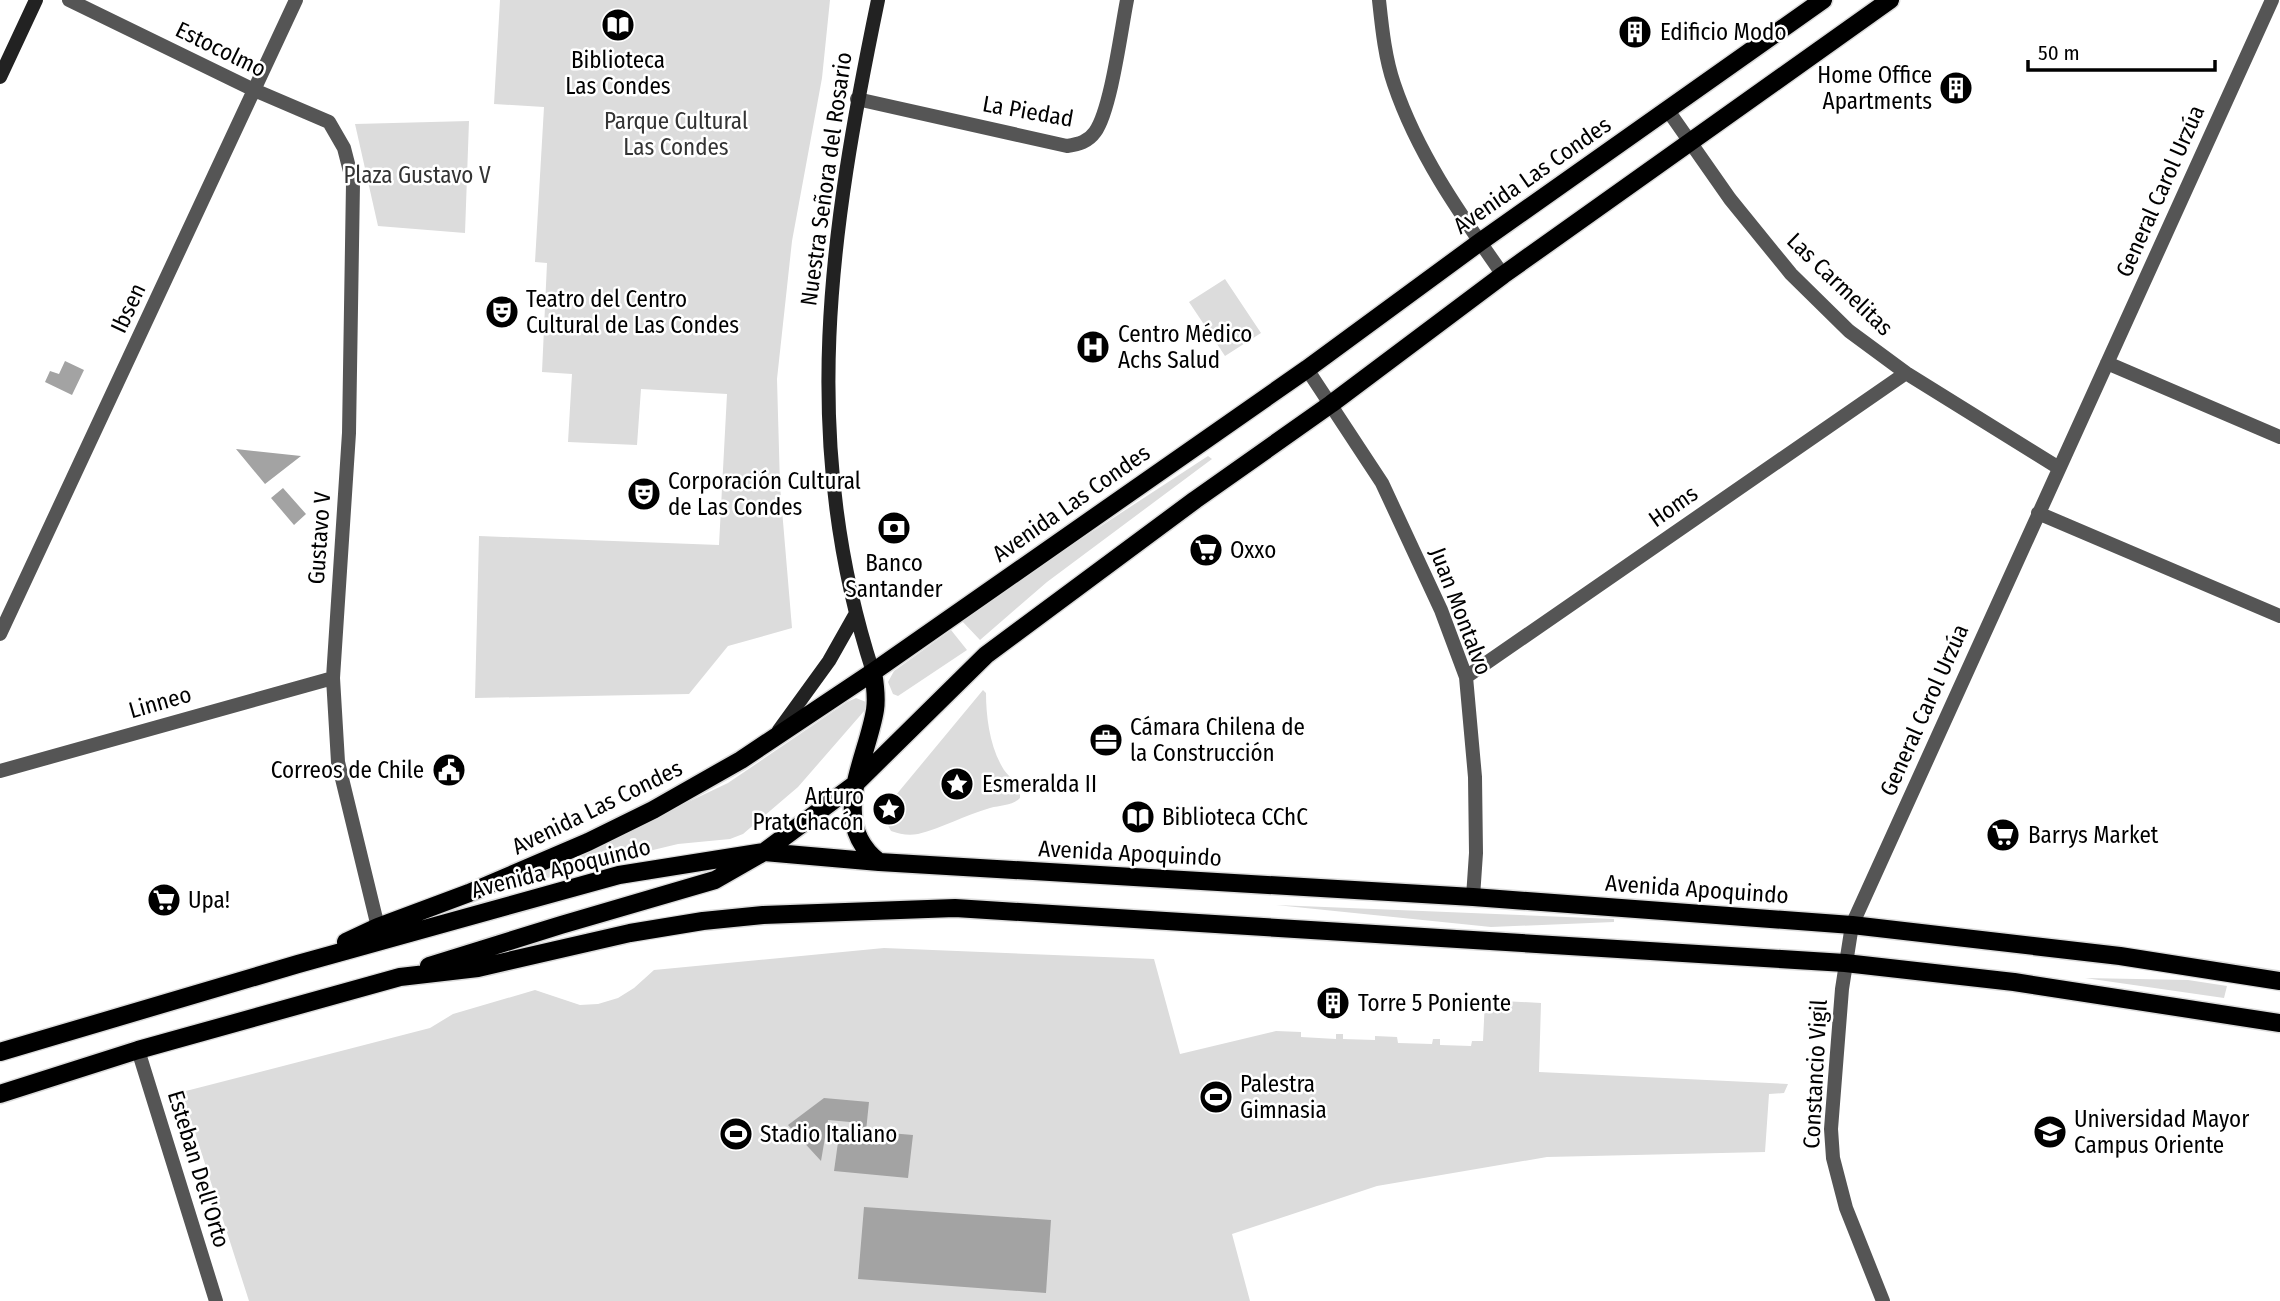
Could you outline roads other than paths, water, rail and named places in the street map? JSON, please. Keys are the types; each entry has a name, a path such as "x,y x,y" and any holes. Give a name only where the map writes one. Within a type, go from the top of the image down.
{"main road":[{"name":"Avenida Las Condes","path":"298,964 379,927 469,893 588,842 714,777 771,741 1307,369 1480,242 1823,0"},
{"path":"0,1094 138,1050 400,977 459,955 715,880 764,852 854,785 986,655 1503,275 1890,0"},
{"path":"873,672 876,708 854,785 853,813 858,835 866,850 879,862"},
{"name":"Avenida Apoquindo","path":"0,1052 298,964 620,875 764,852 879,862 1473,897 1852,925 2120,956 2280,981"},
{"path":"400,977 478,968 630,933 703,921 763,915 955,908 1845,963 2014,982 2280,1023"}],"street":[{"path":"0,77 36,0"},
{"name":"Estocolmo","path":"69,0 254,90 329,122 344,148"},
{"name":"Ibsen","path":"0,634 296,0"},
{"name":"Nuestra Señora del Rosario","path":"873,672 846,575 834,495 827,366 833,266 857,99 878,0"},
{"name":"La Piedad","path":"857,99 1067,146 1083,143 1095,133 1104,114 1127,0"},
{"path":"1379,0 1384,40 1394,83 1416,141 1503,275"},
{"name":"General Carol Urzúa","path":"1852,925 2272,0"},
{"name":"Las Carmelitas","path":"1667,109 1730,199 1791,274 1849,331 1906,373 1982,423 2059,468"},
{"name":"Gustavo V","path":"344,148 353,183 349,433 333,678 338,762 379,927"},
{"path":"2107,363 2280,437"},
{"name":"Juan Montalvo","path":"1307,369 1382,483 1441,610 1466,677 1475,778 1476,853 1473,897"},
{"name":"Homs","path":"1466,677 1906,373"},
{"path":"2038,513 2280,616"},
{"path":"771,741 830,661 855,615"},
{"name":"Linneo","path":"0,771 333,678"},
{"name":"Constancio Vigil","path":"1852,925 1845,963 1831,1129 1833,1158 1846,1208 1883,1301"},
{"name":"Esteban Dell'Orto","path":"138,1050 216,1301"}],"place":[{"name":"Biblioteca Las Condes","path":"618,25"},
{"name":"Edificio Modo","path":"1635,32"},
{"name":"Home Office Apartments","path":"1956,88"},
{"name":"Teatro del Centro Cultural de Las Condes","path":"502,312"},
{"name":"Centro Médico Achs Salud","path":"1093,347"},
{"name":"Corporación Cultural de Las Condes","path":"644,494"},
{"name":"Banco Santander","path":"894,528"},
{"name":"Oxxo","path":"1206,550"},
{"name":"Cámara Chilena de la Construcción","path":"1106,740"},
{"name":"Correos de Chile","path":"449,770"},
{"name":"Esmeralda II","path":"957,784"},
{"name":"Arturo Prat Chacón","path":"889,809"},
{"name":"Biblioteca CChC","path":"1138,817"},
{"name":"Barrys Market","path":"2003,835"},
{"name":"Upa!","path":"164,900"},
{"name":"Torre 5 Poniente","path":"1333,1003"},
{"name":"Palestra Gimnasia","path":"1216,1097"},
{"name":"Universidad Mayor Campus Oriente","path":"2050,1132"},
{"name":"Stadio Italiano","path":"736,1134"}],"park label":[{"name":"Parque Cultural Las Condes","path":"676,134"},
{"name":"Plaza Gustavo V","path":"417,175"}]}
